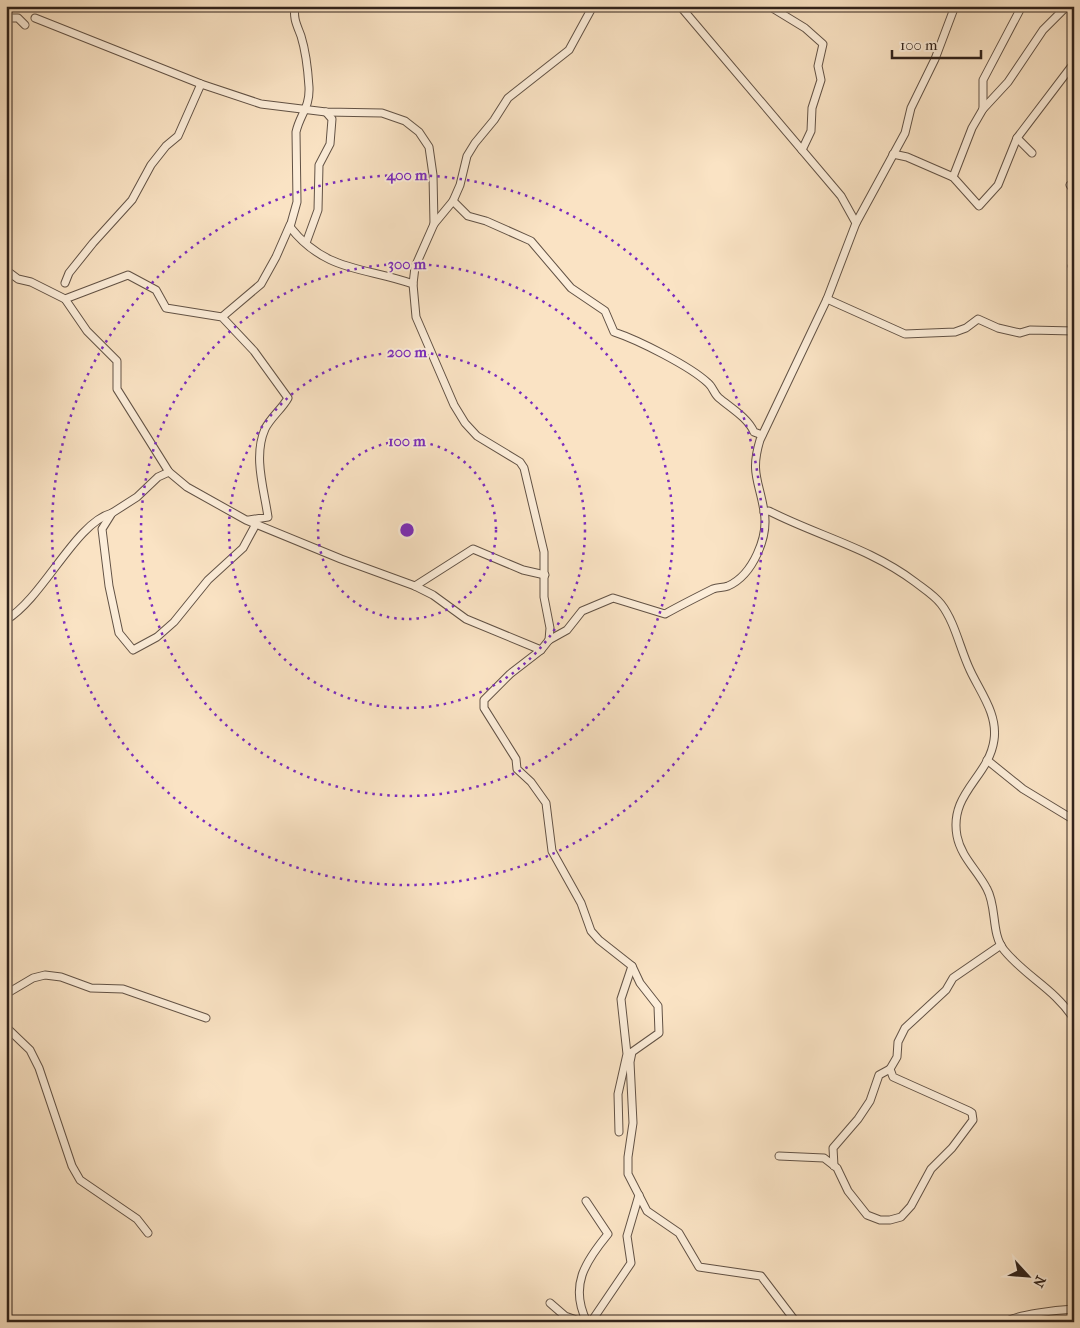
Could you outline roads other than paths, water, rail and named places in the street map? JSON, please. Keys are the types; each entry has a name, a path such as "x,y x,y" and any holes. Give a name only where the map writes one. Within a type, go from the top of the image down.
{"street":[{"path":"222,317 261,284 276,257 290,225 297,202 296,132 298,123 307,110 309,88 301,37 294,19 296,6"},
{"path":"549,640 550,628 544,597 545,575 540,532 524,468 520,462 477,436 460,415 421,331 416,317 413,284 415,267 434,224 453,201 460,185 467,156 475,142 489,127 508,98 569,50 593,6"},
{"path":"680,6 841,196 856,223"},
{"path":"769,6 804,28 823,44 818,66 821,80 812,108 811,131 802,150"},
{"path":"796,1322 761,1276 699,1267 679,1233 647,1211 628,1174 628,1157 633,1123 630,1062 632,1052 659,1033 658,1006 644,990 632,966 599,940 591,931 581,904 552,851 546,802 531,782 517,769 516,759 484,708 484,700 510,674 541,650 549,640 567,630 582,611 612,598 665,614 716,588 727,586 741,575 758,552 765,533 764,512 754,472 756,455 762,435 826,299 856,223 905,133 910,108 935,59 955,6"},
{"path":"983,109 983,80 1022,6"},
{"path":"953,177 972,128 983,109 1008,82 1043,30 1067,6"},
{"path":"6,18 18,18 25,25"},
{"path":"35,18 201,84 261,104 326,112 382,113 405,121 419,132 429,148 432,159 434,224"},
{"path":"893,154 907,157 953,177 979,206 998,185 1017,138 1074,63"},
{"path":"65,283 68,273 132,200 150,165 166,146 178,136 201,84"},
{"path":"306,243 318,210 320,164 331,138 332,119 326,112"},
{"path":"1017,138 1026,144 1032,153"},
{"path":"453,201 468,216 486,221 531,241 571,288 605,311 614,332 634,339 698,375 710,384 716,395 751,424 754,432 762,435"},
{"path":"290,225 314,252 351,269 413,284"},
{"path":"6,270 18,279 31,282 65,299 87,331 117,361 117,389 169,472 187,487 246,520 341,560 415,586 433,595 466,618 541,650"},
{"path":"65,299 128,275 156,290 166,308 222,317 254,351 288,398 281,411 265,429 263,437 259,468 268,517 246,520"},
{"path":"826,299 905,334 954,332 966,328 978,319 998,328 1020,334 1030,330 1074,331"},
{"path":"6,620 28,602 88,526 101,516 112,513 137,497 158,477 169,472"},
{"path":"764,512 769,512 876,556 902,572 940,604 986,700 994,723 994,741 987,760 961,799 958,807 956,826 961,848 990,897 1001,945 1020,966 1059,998 1074,1019"},
{"path":"112,513 101,533 109,586 119,633 133,650 142,648 170,627 208,580 243,548 256,524"},
{"path":"415,586 473,549 523,570 545,575"},
{"path":"987,760 1023,789 1074,820"},
{"path":"834,1166 833,1148 858,1119 870,1101 879,1075 890,1069 897,1057 898,1042 911,1021 946,990 953,978 1001,945"},
{"path":"619,1132 618,1094 627,1054 621,999 632,966"},
{"path":"6,994 32,978 45,975 61,977 91,988 122,989 206,1018"},
{"path":"6,1027 30,1050 39,1068 72,1166 80,1180 137,1219 148,1233"},
{"path":"779,1156 822,1157 841,1174 848,1192 867,1215 885,1221 901,1217 912,1206 931,1169 952,1148 973,1120 972,1114 969,1111 892,1077 890,1069"},
{"path":"586,1201 608,1234 591,1255 578,1284 580,1307 589,1322 630,1263 627,1236 639,1194"},
{"path":"550,1303 565,1316 582,1322"},
{"path":"1006,1322 1018,1316 1033,1316 1074,1309"}]}
